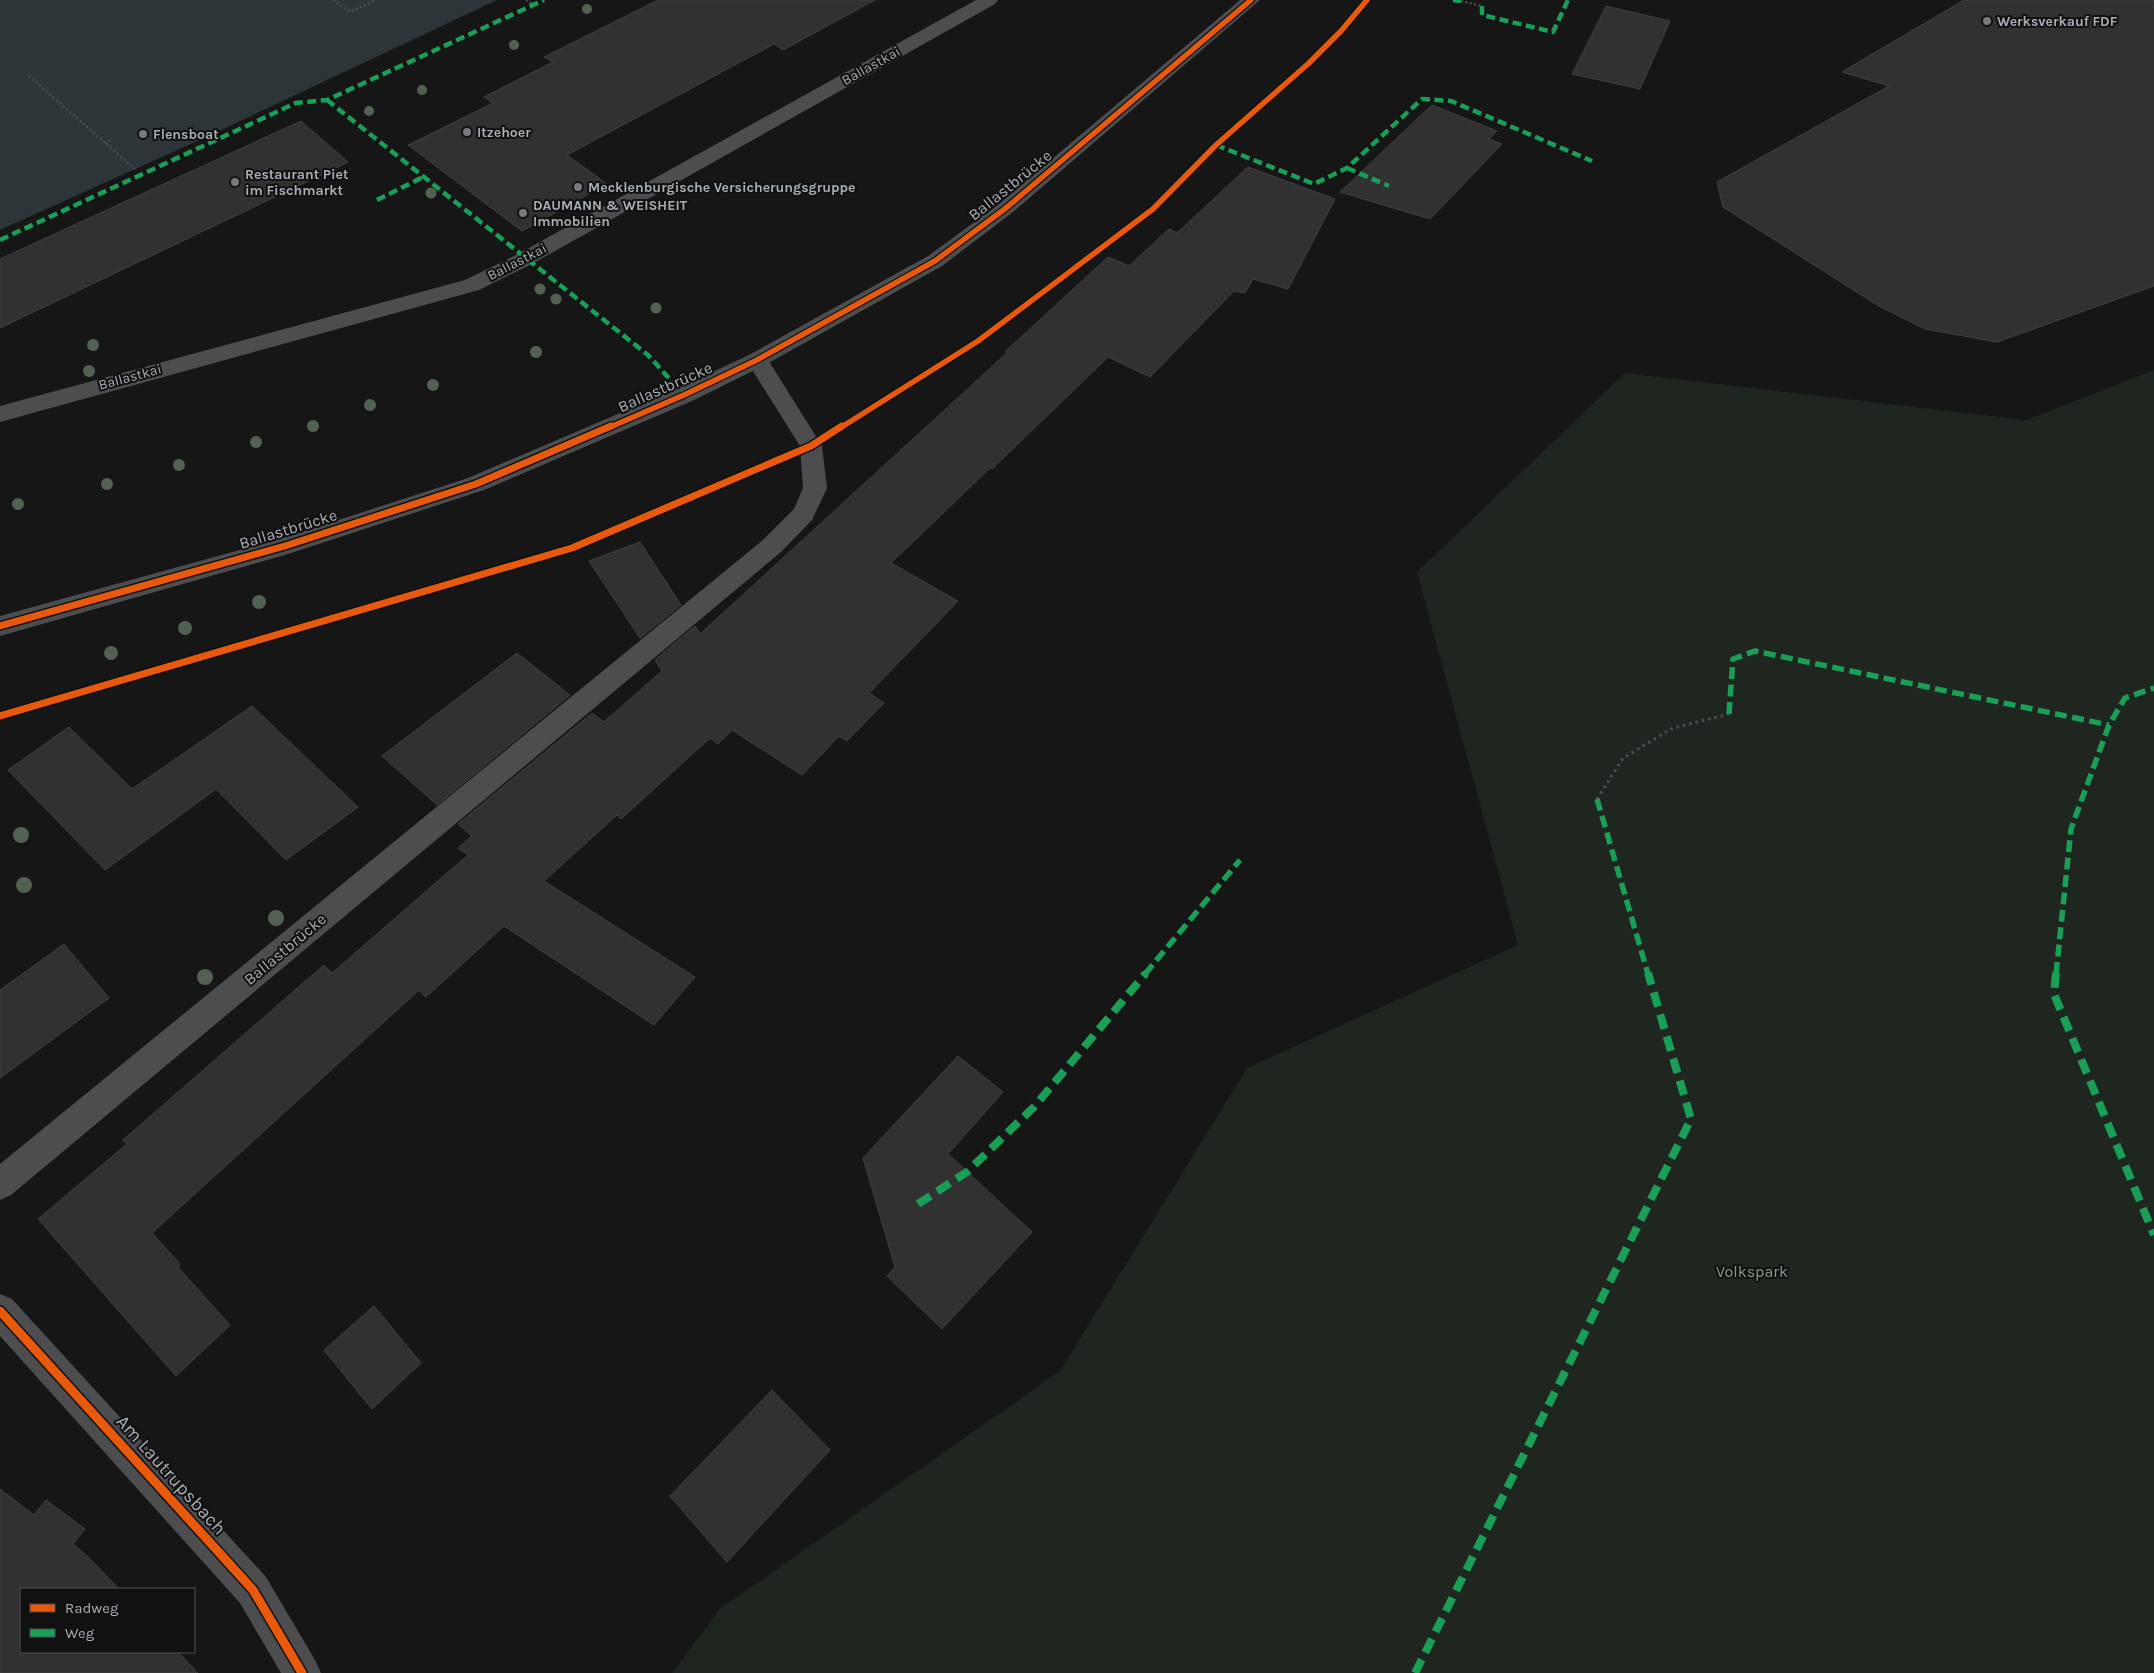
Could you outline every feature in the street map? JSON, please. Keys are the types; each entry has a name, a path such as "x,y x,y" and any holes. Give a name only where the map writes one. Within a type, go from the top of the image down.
{"street":[{"name":"Ballastkai","path":"0,414 472,284 525,259 989,0"},
{"name":"Ballastbrücke","path":"0,626 285,546 476,484 684,396 757,360 935,261 1006,208 1251,0"},
{"name":"Ballastbrücke","path":"0,1184 764,552 804,514 815,488 811,446 757,360"},
{"name":"Am Lautrupsbach","path":"0,1311 253,1590 302,1673"}],"path":[{"path":"333,0 350,12 376,0"},
{"path":"526,0 534,5"},
{"path":"1461,1 1482,6"},
{"path":"29,76 135,170"},
{"path":"105,142 113,140"},
{"path":"1597,799 1623,758 1673,728 1729,714"}],"green space":[{"name":"Volkspark","path":"2154,370 2154,1673 672,1673 720,1609 1060,1371 1247,1068 1518,945 1417,572 1625,373 2026,420"}],"shaded area":[{"path":"0,0 497,0 215,133 0,230"}],"building":[{"path":"658,0 875,0 783,50 774,44 567,155 607,184 522,231 408,145 493,103 484,97 553,62 544,57"},
{"path":"1964,0 2154,0 2154,286 1997,342 1925,329 1877,305 1723,207 1717,182 1889,86 1842,72"},
{"path":"1606,6 1670,21 1640,89 1572,74"},
{"path":"1432,105 1497,131 1489,139 1502,144 1430,219 1340,192"},
{"path":"301,121 348,162 0,328 0,259"},
{"path":"1248,167 1335,199 1288,289 1253,279 1245,293 1234,291 1150,377 1108,357 891,563 958,601 869,693 884,703 847,741 839,736 802,775 732,730 718,744 710,738 621,819 617,815 544,881 695,977 654,1025 504,926 426,997 419,990 152,1233 180,1264 178,1267 230,1325 176,1376 38,1219 127,1144 123,1140 324,965 332,973 468,855 458,848 472,836 458,824 592,713 604,722 662,671 655,660 695,626 700,634 1008,352 1006,351 1108,257 1129,266 1169,229 1177,233"},
{"path":"640,542 681,605 640,638 589,561"},
{"path":"517,653 570,695 437,805 382,756"},
{"path":"252,706 358,807 286,860 216,789 105,870 8,770 69,727 132,789"},
{"path":"64,944 109,998 0,1078 0,990"},
{"path":"958,1056 1003,1092 948,1154 1032,1232 942,1329 887,1276 895,1267 863,1158"},
{"path":"374,1306 421,1363 372,1409 324,1350"},
{"path":"772,1390 830,1450 727,1562 670,1496"},
{"path":"0,1489 34,1515 46,1500 85,1529 73,1544 118,1588 20,1588 20,1653 179,1653 198,1673 0,1673"}],"marked path":[{"path":"0,240 296,103 327,100 544,0"},
{"path":"1453,0 1461,1"},
{"path":"1482,6 1482,15 1553,32 1568,0"},
{"path":"1216,145 1314,184 1347,168 1422,99 1451,101 1592,161"},
{"path":"327,100 648,355 684,395"},
{"path":"1347,168 1389,186"},
{"path":"377,200 423,177"},
{"path":"1729,714 1733,659 1755,651 2109,725"},
{"path":"2154,688 2125,698 2109,725 2071,829 2054,994 2154,1235"},
{"path":"1415,1673 1691,1119 1597,799"},
{"path":"918,1204 967,1172 1034,1107 1240,860"}],"cycle path":[{"path":"0,626 285,546 476,484 684,395 757,360 935,261 1006,208 1251,0"},
{"path":"0,716 572,548 811,446 978,341 1153,209 1216,145 1309,63 1341,31 1367,0"},
{"path":"0,1311 253,1590 302,1673"}],"place":[{"name":"Werksverkauf FDF","path":"1987,21"},
{"name":"Itzehoer","path":"467,132"},
{"name":"Flensboat","path":"143,134"},
{"name":"Restaurant Piet im Fischmarkt","path":"235,182"},
{"name":"Mecklenburgische Versicherungsgruppe","path":"578,187"},
{"name":"DAUMANN & WEISHEIT Immobilien","path":"523,213"}]}
